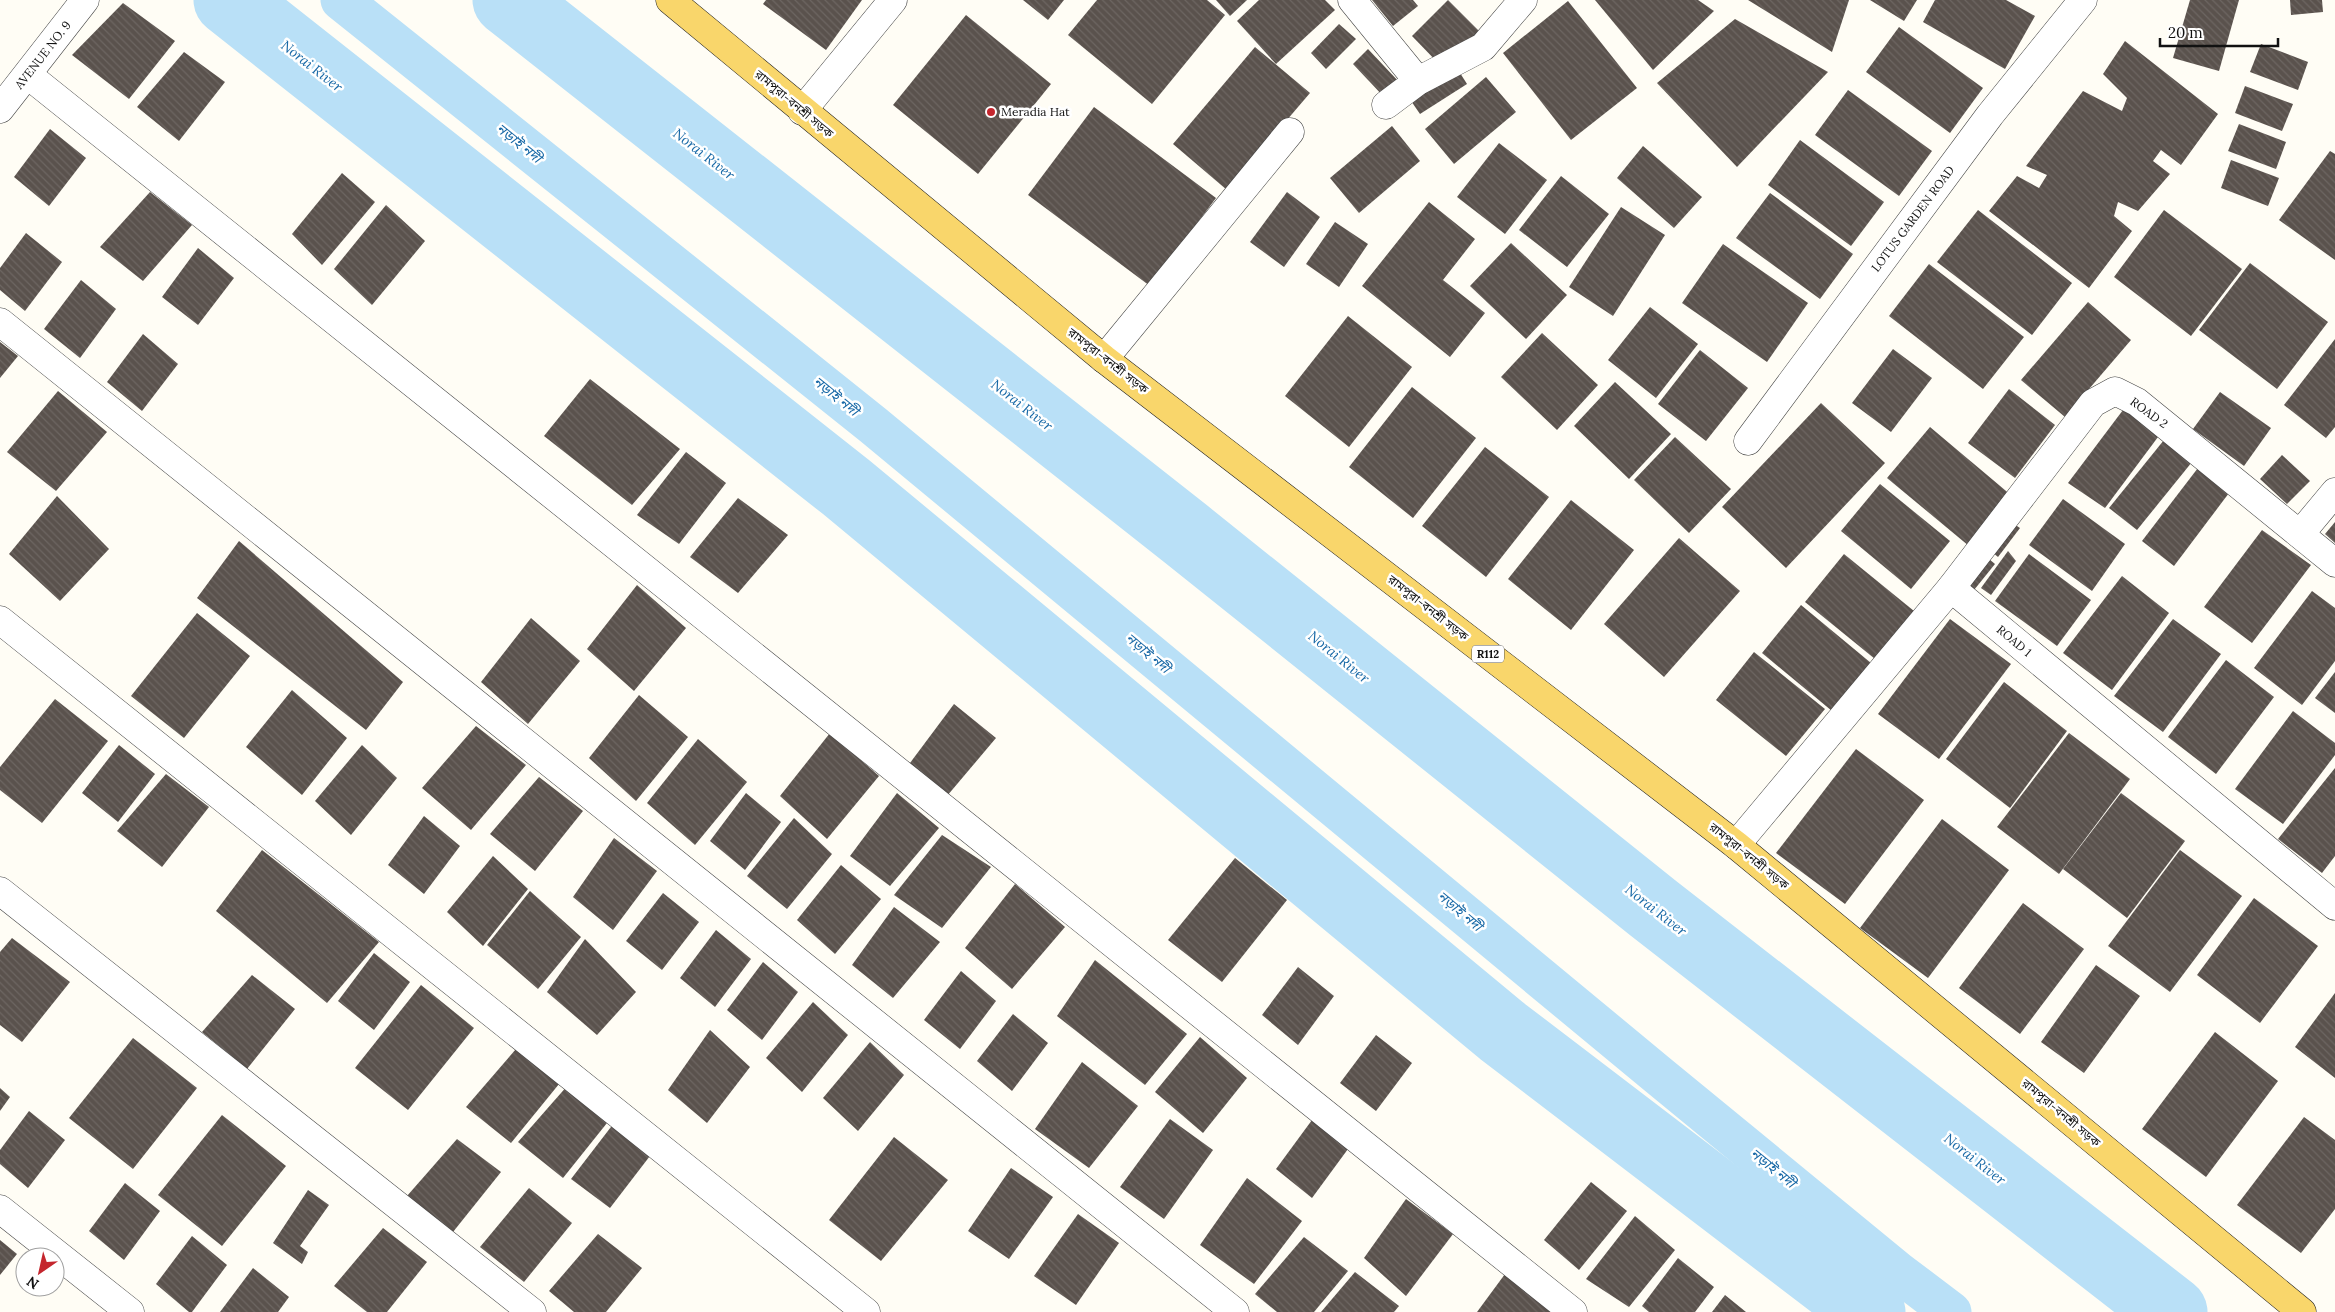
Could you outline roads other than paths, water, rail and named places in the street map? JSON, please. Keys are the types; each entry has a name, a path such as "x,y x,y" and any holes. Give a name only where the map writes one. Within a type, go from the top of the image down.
{"main road":[{"name":"রামপুরা-বনশ্রী সড়ক","path":"670,0 1104,359 1736,845 2302,1312"}],"street":[{"name":"AVENUE NO. 9","path":"0,110 85,0"},
{"path":"802,111 893,0"},
{"path":"1352,0 1418,81"},
{"path":"1386,105 1418,81 1483,47 1523,0"},
{"name":"LOTUS GARDEN ROAD","path":"1748,441 1990,115 2083,0"},
{"path":"28,75 1573,1312"},
{"path":"1104,359 1290,132"},
{"path":"0,322 1235,1312"},
{"name":"ROAD 2","path":"1950,588 2093,403 2115,391 2137,402 2335,563"},
{"path":"2300,534 2335,492"},
{"path":"1736,845 1950,588"},
{"name":"ROAD 1","path":"1950,588 2335,906"},
{"path":"0,620 866,1312"},
{"path":"0,891 532,1312"},
{"path":"0,1210 130,1312"}],"waterway":[{"name":"Norai River","path":"229,0 846,487 1502,1031 1870,1312"},
{"name":"নড়াই নদী","path":"341,0 873,425 1658,1075 1898,1272 1951,1312"},
{"name":"Norai River","path":"508,0 1186,534 1653,908 2172,1312"}],"place":[{"name":"Meradia Hat","path":"991,112"}]}
